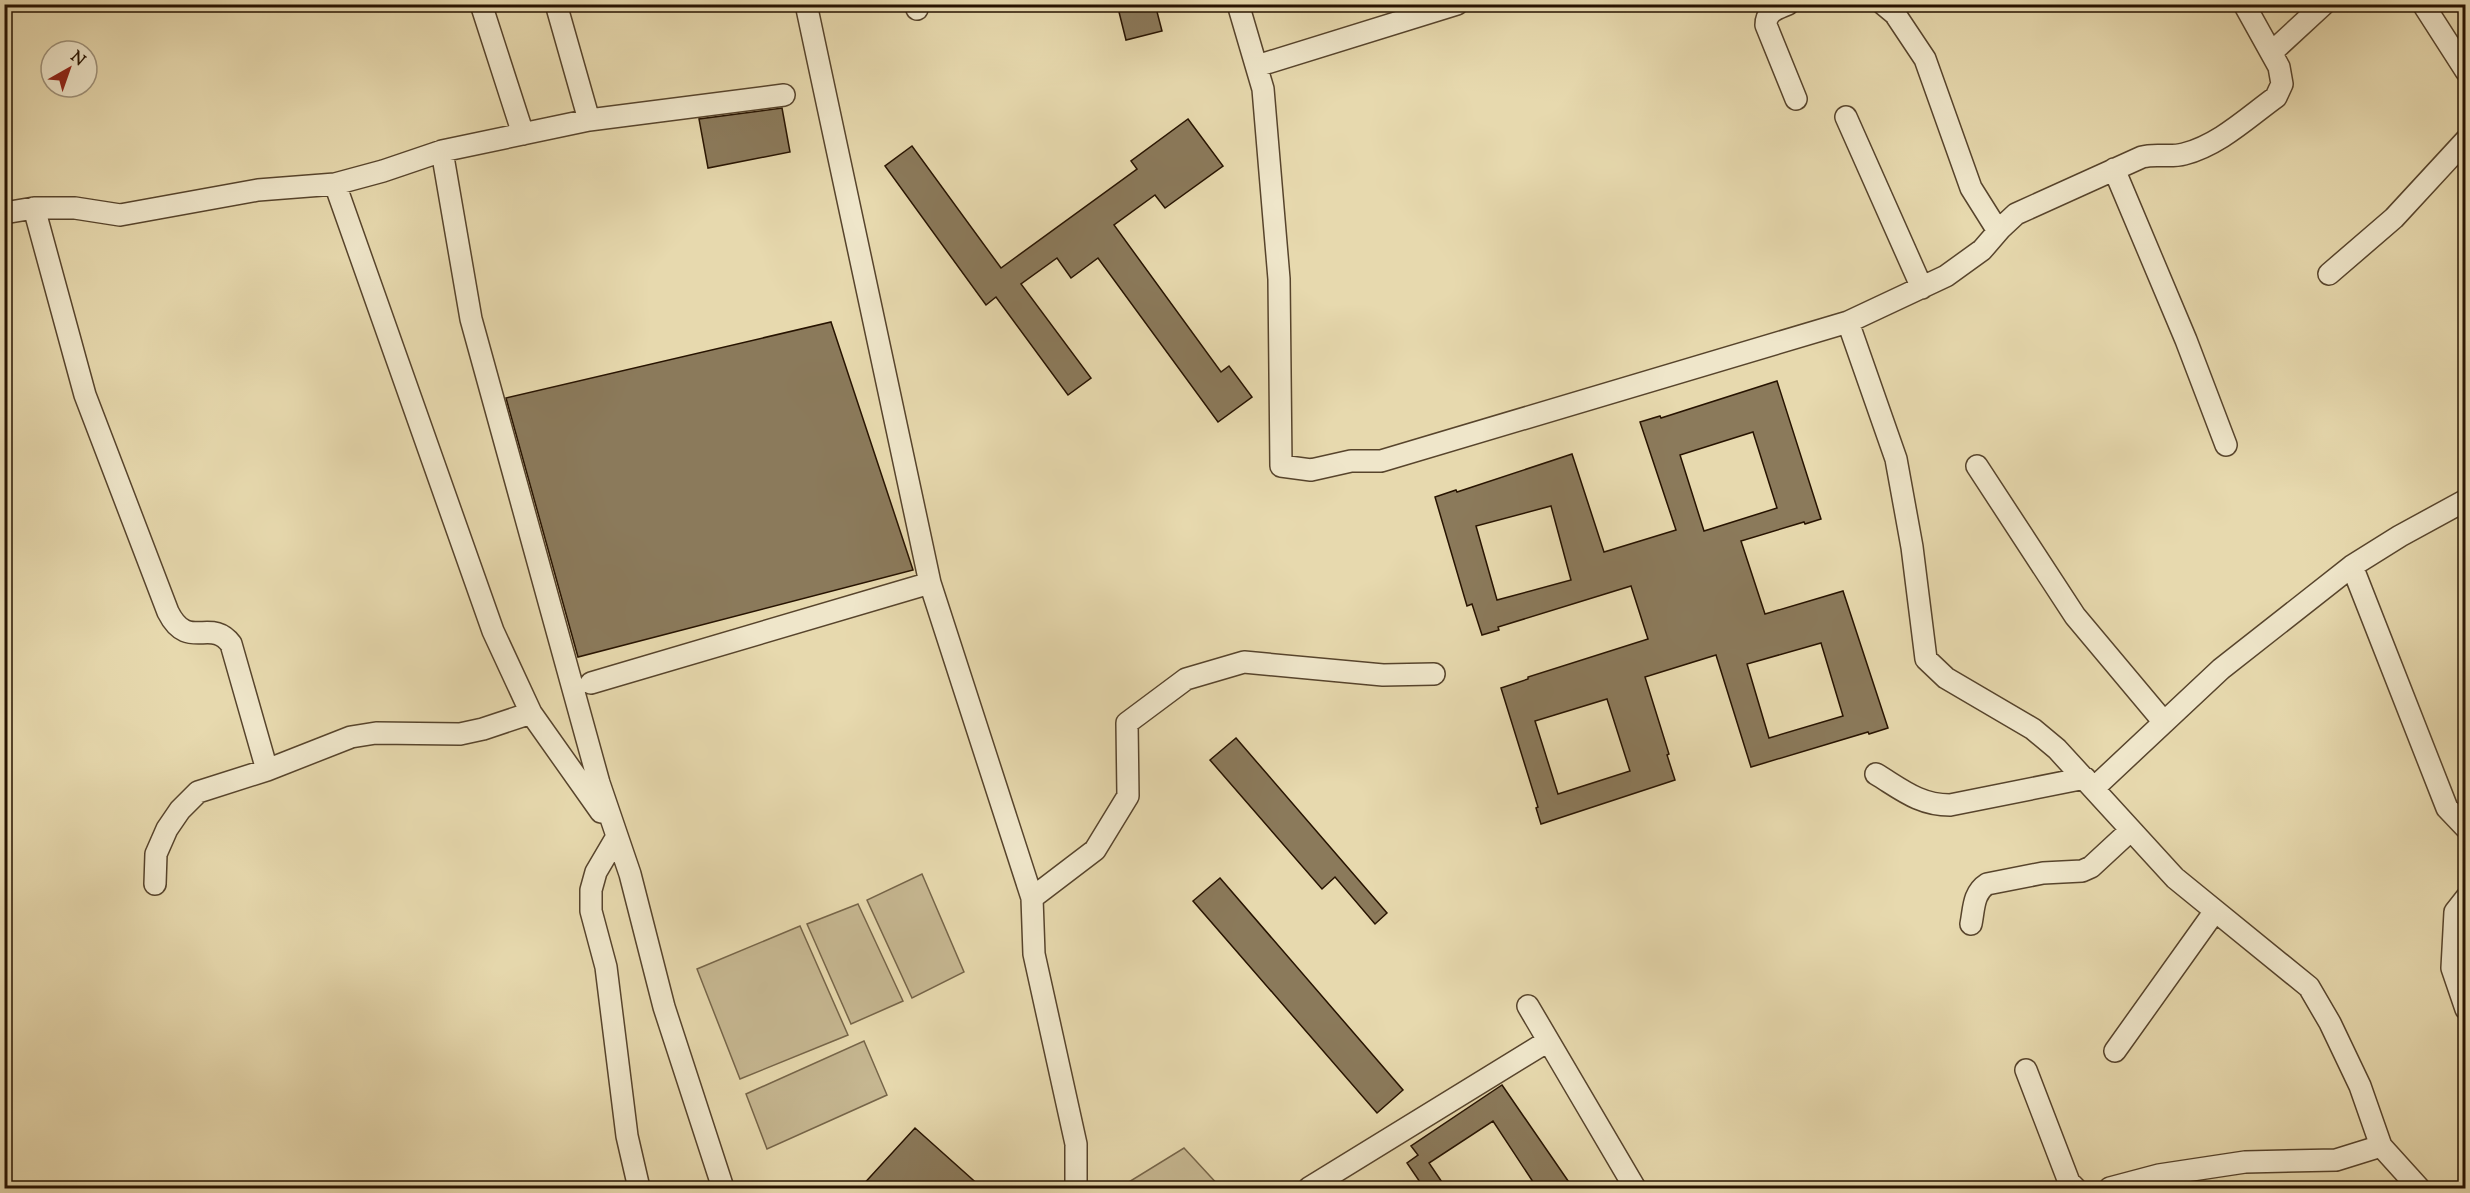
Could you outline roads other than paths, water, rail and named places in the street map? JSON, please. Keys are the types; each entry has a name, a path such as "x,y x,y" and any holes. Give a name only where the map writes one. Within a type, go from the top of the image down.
{"street":[{"path":"482,4 523,134"},
{"path":"556,4 590,120"},
{"path":"806,4 930,583 1032,898 1034,954 1076,1144 1076,1188"},
{"path":"1238,4 1263,89 1279,279 1281,466 1311,471 1351,461 1381,461 1848,322 1946,276 1973,256 2016,214 2154,153 2170,156 2211,144 2277,97 2282,84 2279,67 2272,52 2244,4"},
{"path":"1257,66 1457,4"},
{"path":"1788,4 1772,11 1766,18 1766,25 1796,99"},
{"path":"1883,4 1894,14 1925,58 1971,188 1998,231"},
{"path":"2272,52 2324,4"},
{"path":"2422,4 2466,71"},
{"path":"4,213 34,208 75,208 120,215 258,190 335,184 442,151 590,120 784,95"},
{"path":"1846,117 1922,288"},
{"path":"2330,274 2394,218 2466,140"},
{"path":"442,151 471,319 614,832 630,874 664,1007 723,1188"},
{"path":"2114,169 2186,340 2226,445"},
{"path":"335,184 493,632 531,713 614,832"},
{"path":"34,208 85,395 168,612 178,626 187,633 214,632 221,634 231,644 267,770"},
{"path":"1848,322 1896,459 1912,547 1926,659 1946,678 2033,729 2057,749 2175,878 2309,987 2330,1023 2360,1086 2381,1146 2419,1188"},
{"path":"1977,466 2075,616 2163,721"},
{"path":"1876,774 1918,800 1932,805 1950,805 2089,783 2221,669 2352,566 2400,536 2466,500"},
{"path":"2352,566 2447,808 2466,828"},
{"path":"591,683 930,583"},
{"path":"1032,898 1095,850 1128,796 1127,723 1186,679 1244,662 1383,675 1434,674"},
{"path":"155,884 156,854 166,829 180,810 198,792 267,770 351,737 376,733 460,734 531,713"},
{"path":"1971,924 1976,895 1987,884 2043,873 2082,871 2091,867 2132,830"},
{"path":"614,832 591,890 591,911 606,967 627,1136 639,1188"},
{"path":"2466,898 2455,912 2452,968 2466,1009"},
{"path":"2115,1051 2215,911"},
{"path":"1528,1006 1635,1188"},
{"path":"1309,1188 1548,1041"},
{"path":"2026,1070 2069,1182 2074,1188"},
{"path":"2110,1188 2159,1175 2245,1162 2336,1160 2381,1146"}]}
